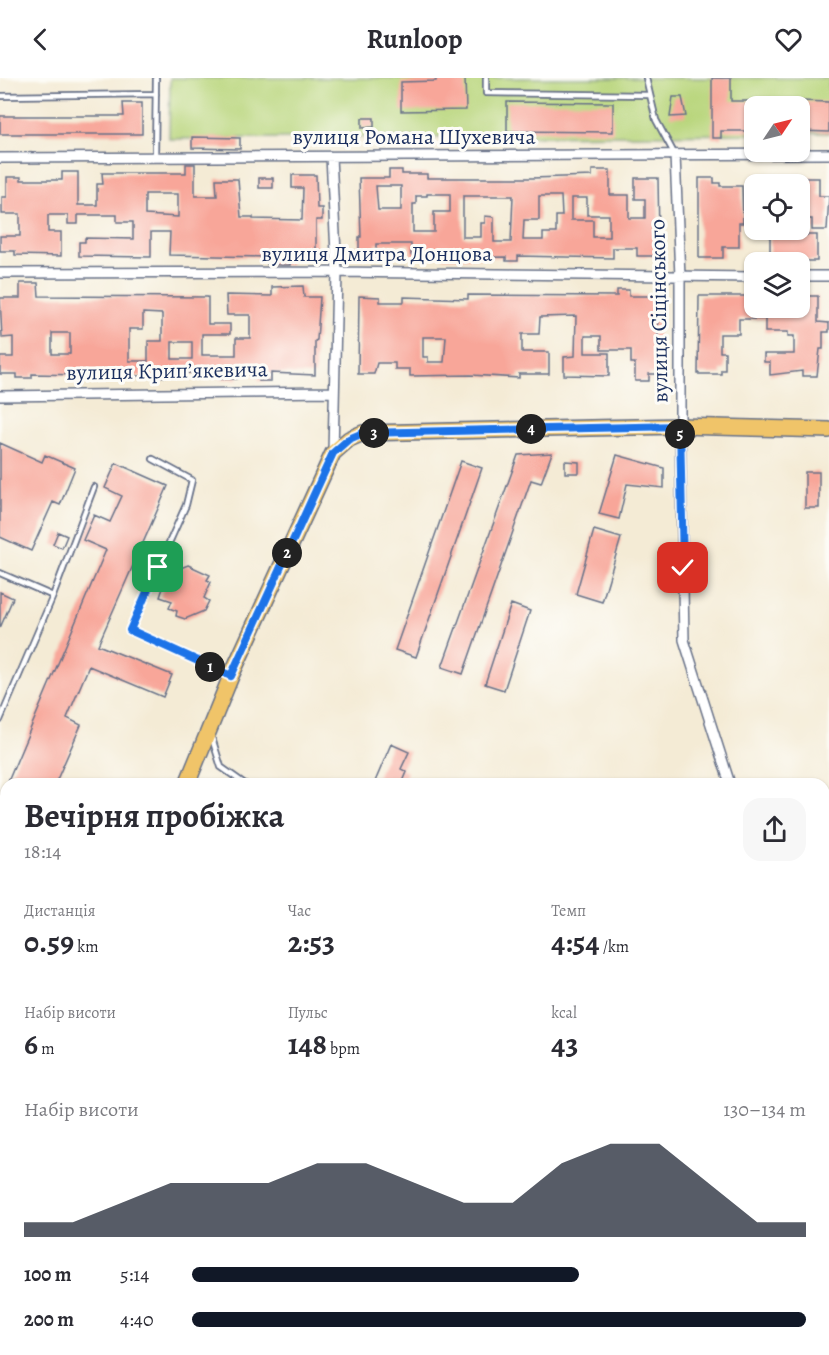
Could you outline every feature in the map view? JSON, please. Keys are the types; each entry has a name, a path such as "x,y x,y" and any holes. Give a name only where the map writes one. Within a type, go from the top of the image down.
{"main road":[{"path":"189,778 231,676 333,453 349,439 363,433 680,426 829,430"}],"street":[{"name":"вулиця Романа Шухевича","path":"0,158 829,154"},
{"name":"вулиця Сіцінського","path":"675,155 680,277 684,640 728,778"},
{"path":"331,157 337,272 333,453"},
{"name":"вулиця Дмитра Донцова","path":"0,273 337,272 744,276"},
{"path":"810,276 829,276"},
{"name":"вулиця Крипʼякевича","path":"0,396 334,392"}],"lane":[{"path":"155,158 156,78"},
{"path":"486,78 486,93 650,95"},
{"path":"646,78 656,120 675,155"},
{"path":"0,96 156,94"},
{"path":"153,459 192,480 186,505 130,630 231,676"},
{"path":"0,720 53,596 94,487"},
{"path":"0,573 53,596"},
{"path":"209,729 221,767 237,778"}],"green space":[{"path":"170,78 829,78 829,133 810,133 810,96 744,96 744,134 169,139"}],"building":[{"path":"436,78 465,78 466,110 401,111 401,82 436,81"},
{"path":"712,78 731,78 731,101 744,101 744,131 721,131 721,138 712,138"},
{"path":"673,97 682,97 686,116 670,117"},
{"path":"810,101 829,102 829,132 810,131"},
{"path":"507,102 613,103 613,132 507,131"},
{"path":"123,103 142,103 142,134 0,134 0,116 124,116"},
{"path":"362,118 374,118 374,127 362,128"},
{"path":"192,137 240,138 240,149 192,148"},
{"path":"186,164 195,164 195,196 217,196 216,179 238,179 241,217 302,220 303,188 292,188 292,175 316,175 317,208 322,208 322,220 316,220 316,257 290,257 290,265 280,265 267,264 267,257 169,255 170,232 151,232 151,257 79,256 79,242 85,242 85,238 133,239 133,222 117,222 117,215 78,215 78,224 68,224 68,215 48,215 48,232 61,232 61,256 15,255 15,251 0,251 0,236 20,236 20,214 2,214 2,197 7,197 7,177 21,177 21,180 62,180 62,172 78,172 78,205 97,205 97,184 103,184 102,173 186,173","holes":["145,194 178,194 178,217 145,215"]},
{"path":"389,170 402,170 402,174 427,174 427,178 532,178 592,176 592,170 610,170 610,195 629,195 629,218 645,218 645,199 635,199 635,178 658,178 659,236 660,243 663,243 663,256 637,256 637,248 613,248 613,258 518,256 518,261 506,261 506,257 443,258 443,255 411,255 411,244 376,244 376,257 359,257 359,237 361,237 359,178 389,178","holes":["376,186 401,186 401,210 378,210","427,194 450,194 450,212 434,212 434,232 413,232 413,204 416,204 416,196 427,196","463,196 513,196 511,242 494,242 494,217 485,216 485,223 481,223 481,237 463,237","539,196 561,196 562,216 556,216 556,233 543,233 543,240 523,240 524,220 539,220","571,198 587,198 587,215 609,215 609,237 593,237 593,220 571,220"]},
{"path":"259,178 273,178 273,188 259,188"},
{"path":"699,178 714,178 714,183 720,183 720,186 742,186 743,223 739,223 739,247 723,247 723,258 699,258"},
{"path":"810,178 819,178 819,196 829,196 827,230 812,230 812,219 810,219"},
{"path":"810,235 817,235 817,261 810,261 810,252 770,252 770,240 810,240"},
{"path":"20,283 38,283 39,296 208,297 208,324 230,324 230,334 202,334 202,355 236,355 236,338 250,338 250,315 227,315 226,295 272,296 272,287 303,286 304,297 320,297 317,340 315,341 315,375 271,373 271,381 259,381 259,377 253,375 237,375 237,379 220,379 220,373 185,373 185,377 32,374 32,378 17,378 17,374 0,374 0,357 13,357 13,337 2,338 0,298 20,298","holes":["143,313 162,314 162,341 148,341 148,361 129,361 129,329 143,329","52,333 70,333 70,354 52,354","172,342 192,342 192,359 172,359"]},
{"path":"617,290 629,290 629,296 657,296 659,374 649,374 649,381 635,381 635,363 631,363 631,350 601,350 601,336 585,336 585,353 609,353 609,376 564,375 564,357 575,356 576,316 540,317 539,334 522,334 522,352 549,352 549,374 519,374 519,378 471,375 410,376 410,369 395,369 395,363 377,363 374,374 358,374 359,296 380,297 380,302 404,302 404,297 468,299 468,295 617,296","holes":["423,337 446,337 444,362 428,362 428,357 423,357"]},
{"path":"699,296 744,296 744,318 810,318 810,296 818,296 818,322 829,323 829,332 823,332 823,349 820,349 817,376 802,376 802,371 770,375 770,362 764,362 764,354 794,354 794,336 788,336 788,332 765,332 765,319 739,319 739,334 720,334 720,352 725,352 725,370 721,370 721,374 698,374"},
{"path":"0,443 42,462 45,455 75,468 60,505 53,502 31,551 0,537"},
{"path":"552,453 541,483 531,480 463,674 442,667 518,455"},
{"path":"617,455 664,468 664,488 627,484 619,519 599,514"},
{"path":"461,461 482,468 416,657 395,650"},
{"path":"565,461 579,462 579,473 565,473"},
{"path":"116,463 168,486 98,645 172,675 163,697 89,666 67,718 81,725 58,778 10,778 106,550 83,540 94,515 110,522 122,496 105,488"},
{"path":"805,472 819,472 819,508 805,508"},
{"path":"594,530 621,538 602,602 576,594"},
{"path":"58,532 67,536 62,548 53,544"},
{"path":"188,565 210,575 207,580 211,582 204,598 209,601 204,611 185,619 176,616 177,611 169,608 172,601 160,597 168,573"},
{"path":"0,592 13,598 0,628"},
{"path":"511,604 530,611 504,690 485,684"},
{"path":"391,744 409,752 401,769 407,772 404,778 377,778"}],"route":[{"path":"158,567 130,630 231,676 333,453 349,439 363,433 680,426 683,568"}]}
